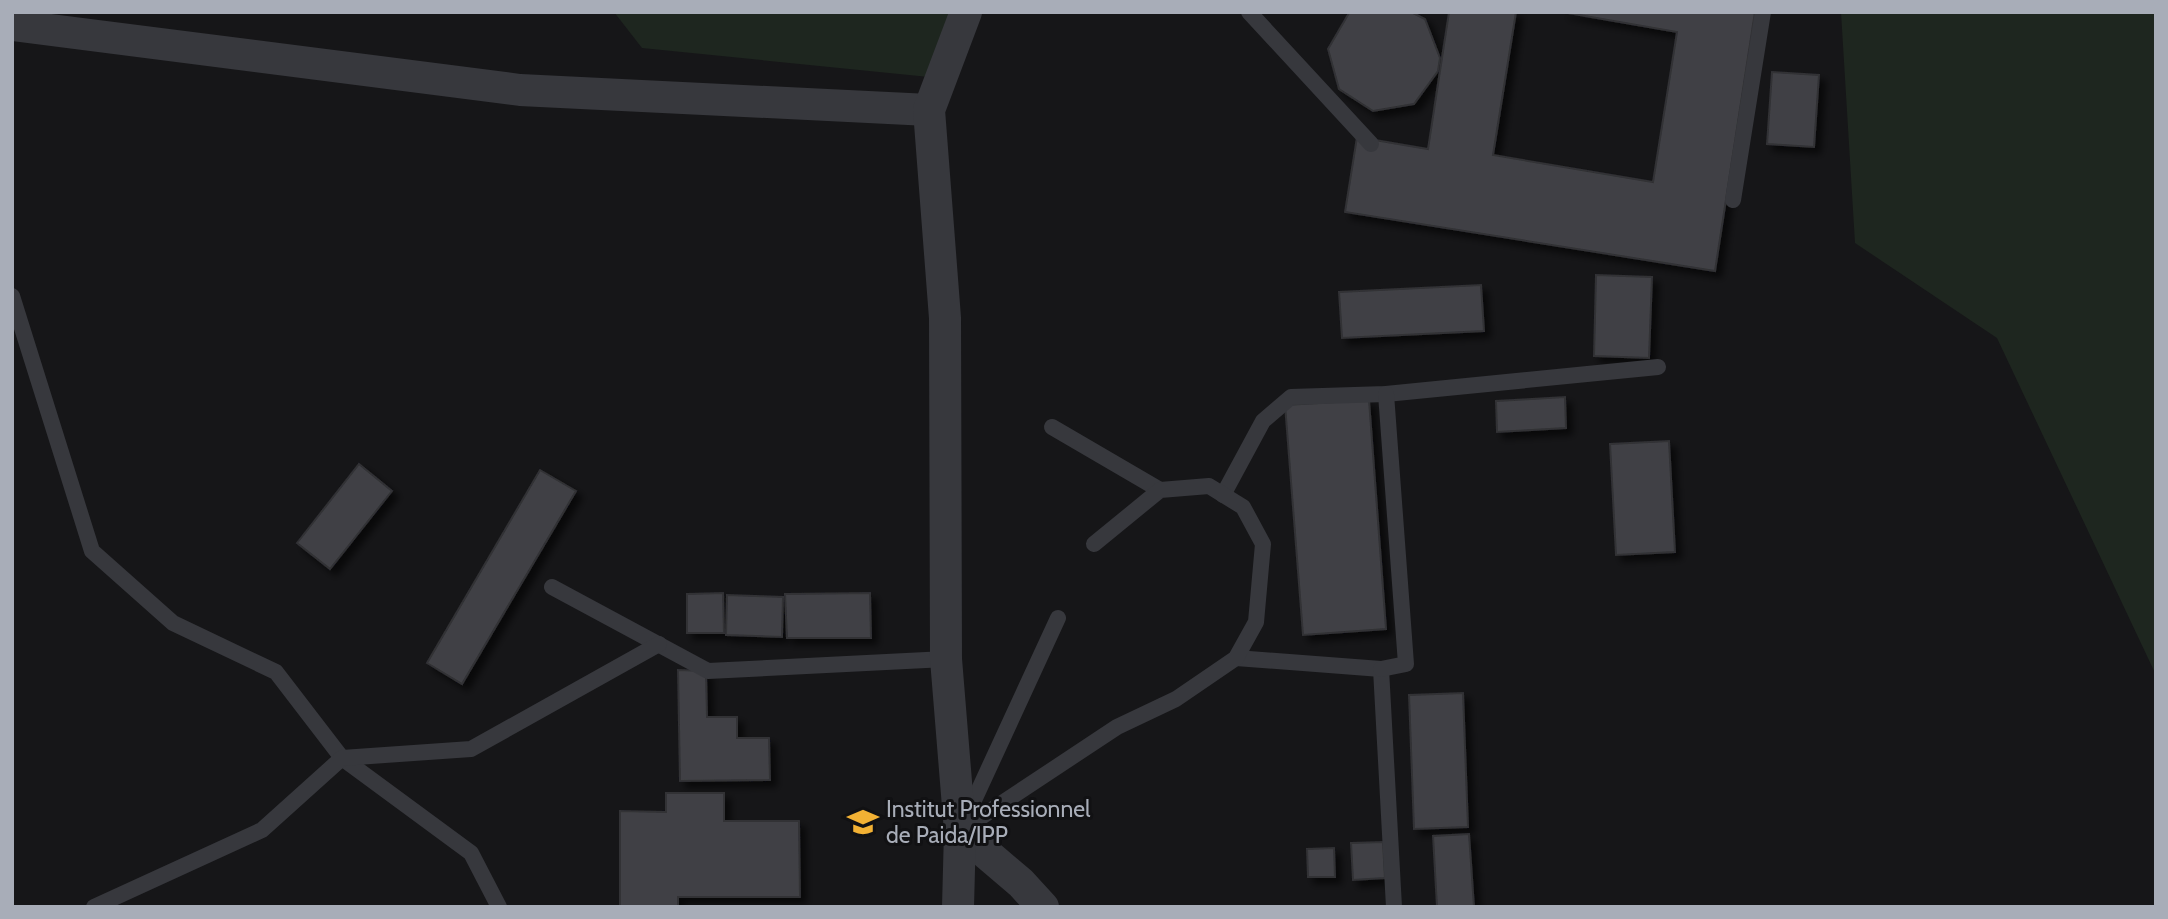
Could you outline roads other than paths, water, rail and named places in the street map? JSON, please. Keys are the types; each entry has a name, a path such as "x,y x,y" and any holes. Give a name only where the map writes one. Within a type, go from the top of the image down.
{"street":[{"path":"958,907 960,831 946,659 945,318 929,110 967,12"},
{"path":"12,25 520,90 929,110"},
{"path":"960,831 1021,883 1043,907"}],"lane":[{"path":"1249,12 1370,144"},
{"path":"1733,200 1763,12"},
{"path":"12,296 92,551 173,623 276,672 342,758 471,853 499,907"},
{"path":"1223,495 1263,421 1290,397 1386,394 1658,367"},
{"path":"1236,658 1381,669 1406,664 1386,394"},
{"path":"1052,427 1160,490"},
{"path":"960,831 1117,727 1176,699 1236,658 1256,622 1263,544 1243,507 1209,486 1160,490 1094,544"},
{"path":"552,587 708,671 946,659"},
{"path":"960,831 1058,618"},
{"path":"94,907 262,830 342,758 471,749 659,644"},
{"path":"1381,669 1394,907"}],"place":[{"name":"Institut Professionnel de Paida/IPP","path":"863,822"}]}
